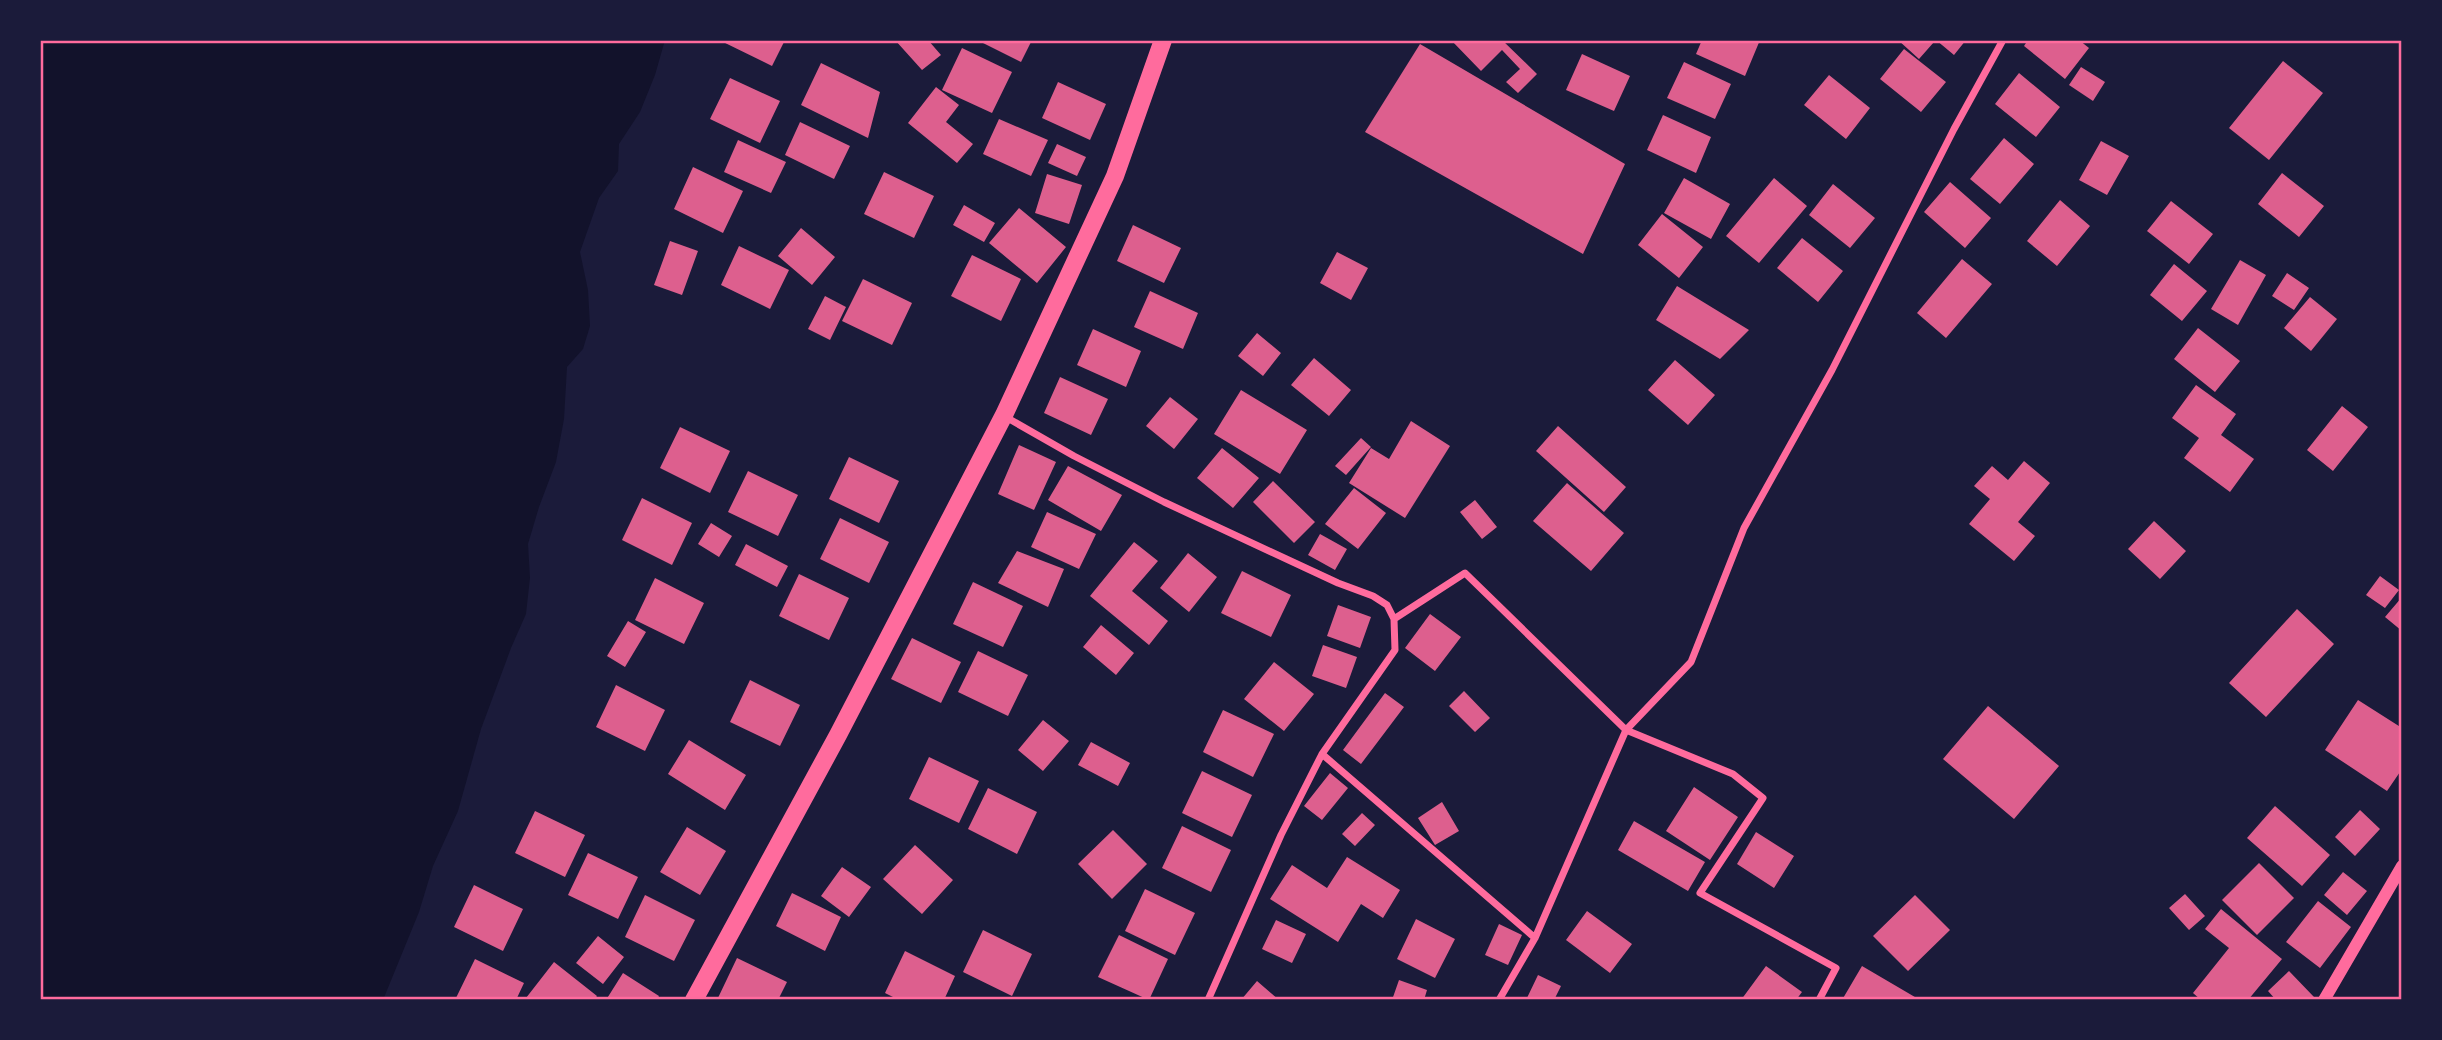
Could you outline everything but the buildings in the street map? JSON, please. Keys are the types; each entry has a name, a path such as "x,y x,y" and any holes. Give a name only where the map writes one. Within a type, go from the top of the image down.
{"main road":[{"path":"694,1000 838,735 1004,415 1115,176 1163,40"}],"street":[{"path":"1499,1000 1535,938 1626,730 1691,662 1744,528 1832,370 1954,129 2004,40"},
{"path":"1004,415 1074,456 1164,502 1338,583 1373,596 1387,605 1394,619 1395,650 1322,754 1281,835 1208,1000"},
{"path":"1394,619 1465,573 1626,730 1733,774 1763,798 1700,893 1836,968 1819,1000"},
{"path":"1322,754 1535,938"},
{"path":"2323,1000 2402,866"}],"shaded area":[{"path":"40,40 665,40 640,112 619,144 618,171 599,198 580,252 588,290 590,326 583,349 567,367 564,419 556,462 528,544 530,578 526,614 481,729 458,811 433,866 419,912 383,1000 40,1000"}]}
